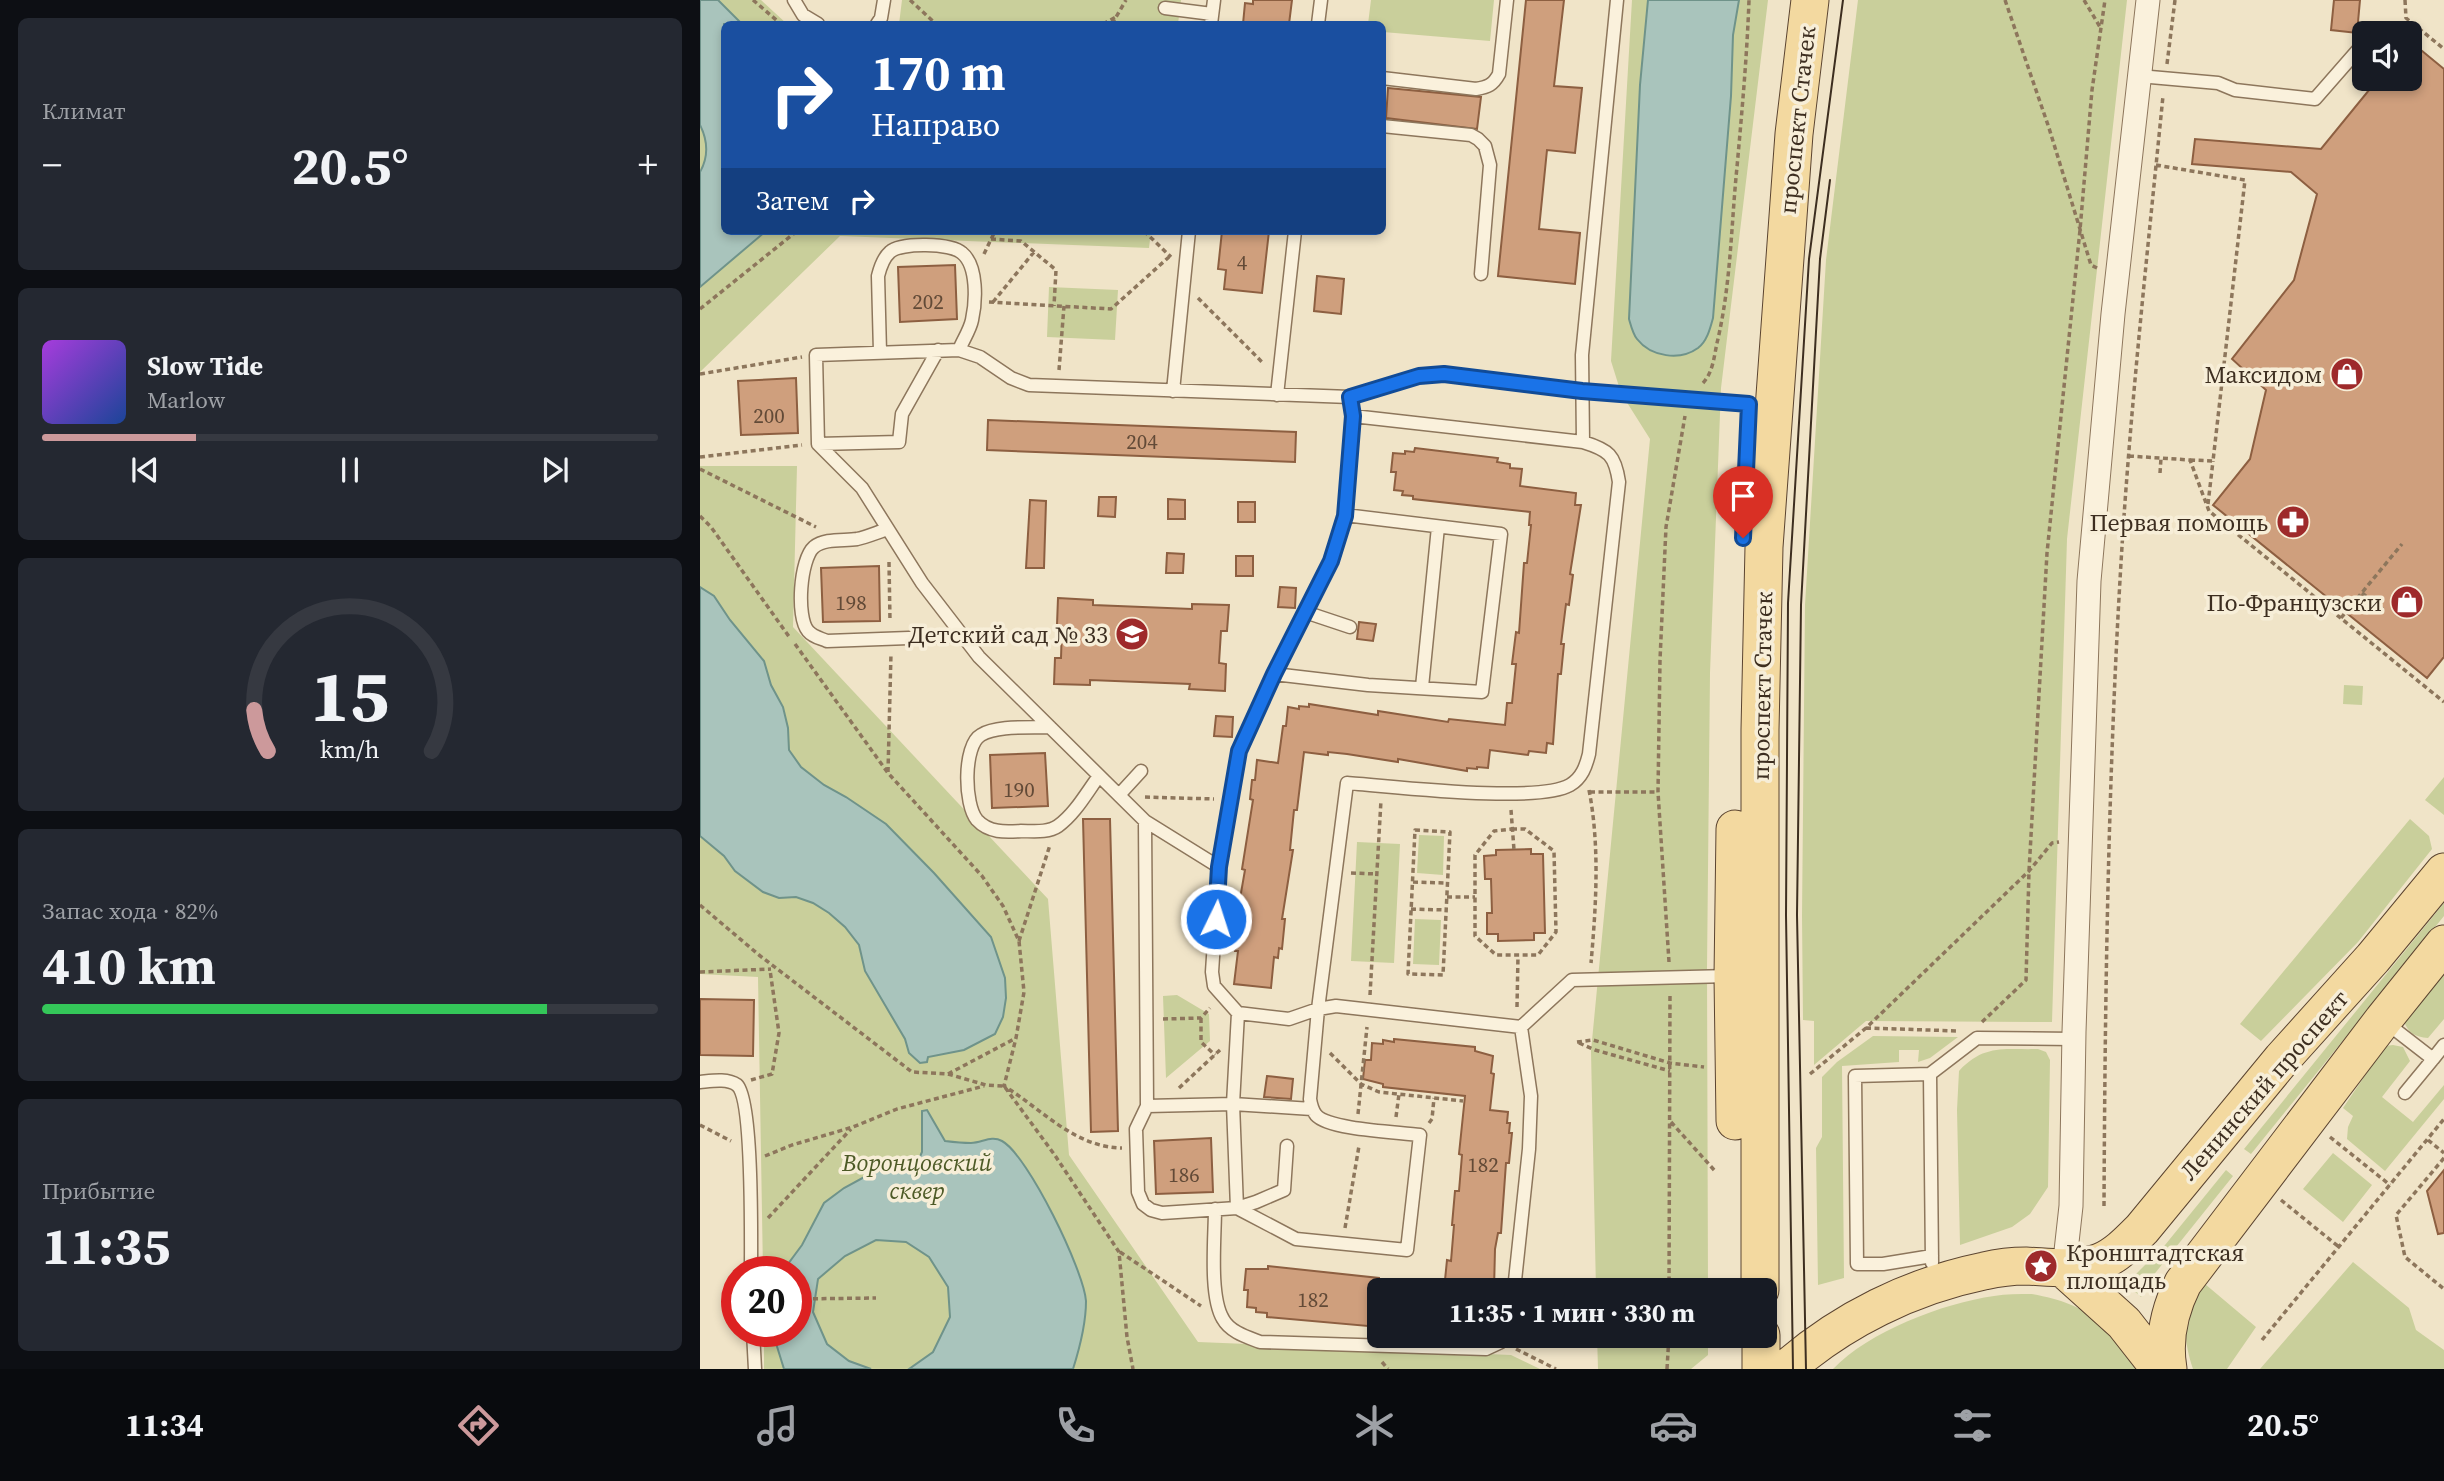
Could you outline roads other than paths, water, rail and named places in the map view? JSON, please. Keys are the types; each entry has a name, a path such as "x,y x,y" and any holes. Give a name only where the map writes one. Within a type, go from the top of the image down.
{"main road":[{"name":"проспект Стачек","path":"1736,1278 1733,976 1741,592 1749,404 1765,200 1785,0"},
{"name":"проспект Стачек","path":"1760,1278 1760,730 1764,547 1794,134 1810,0"},
{"name":"Ленинский проспект","path":"2064,1269 2101,1262 2125,1246 2142,1229 2282,1059 2374,958 2444,872"},
{"name":"Ленинский проспект","path":"2168,1369 2168,1326 2173,1302 2183,1283 2444,944"},
{"path":"1786,1369 1834,1332 1932,1270 1986,1270 2023,1266 2064,1269 2124,1323 2160,1369"},
{"path":"1736,1348 1736,1369"},
{"path":"1761,1348 1762,1369"}],"street":[{"path":"2064,1269 2071,1206 2089,581 2117,278 2148,0"}],"lane":[{"path":"794,0 803,15 813,21"},
{"path":"879,21 884,0"},
{"path":"1165,8 1212,19 1214,0"},
{"path":"1318,21 1321,0"},
{"path":"1386,78 1486,88 1495,82 1499,74 1507,0"},
{"path":"1583,442 1582,355 1617,0"},
{"path":"2139,76 2218,83 2235,90 2315,99 2352,57"},
{"path":"1386,126 1471,135 1485,146 1490,165 1481,274"},
{"path":"1173,391 1189,235"},
{"path":"1277,395 1295,235"},
{"path":"880,352 878,276 888,253 899,247 950,246 963,254 970,264 973,276 972,321 959,350"},
{"path":"818,444 899,442 902,414 938,350"},
{"path":"1219,867 1145,821 979,657 922,583 862,488 818,444 816,355 959,350 980,357 1011,378 1029,384 1058,386 1350,397 1408,378 1444,374 1582,391 1749,404"},
{"path":"1350,397 1353,416 1345,516 1331,561 1239,751 1219,867 1212,972 1214,986 1238,1013 1289,1019 1336,1006 1521,1027 1572,980 1733,976"},
{"path":"1237,1208 1296,1239 1407,1250 1420,1135 1331,1124 1317,1117 1310,1099 1318,1009 1347,783 1510,794 1555,790 1570,785 1584,771 1589,754 1619,482 1616,461 1602,448 1583,442 1353,416"},
{"path":"1274,674 1368,685 1482,692 1501,534 1345,516"},
{"path":"1422,687 1438,527"},
{"path":"888,529 815,546 807,556 803,570 802,619 807,630 827,641 963,636"},
{"path":"1305,612 1350,627"},
{"path":"1050,727 990,730 978,736 969,750 969,802 974,817 997,832 1046,831 1057,827 1068,816 1099,776"},
{"path":"1119,795 1141,771"},
{"path":"1145,821 1146,1019 1153,1106 1136,1129 1138,1192 1143,1204 1162,1213 1237,1208 1256,1202 1284,1190 1287,1146"},
{"path":"1237,1208 1233,1104 1238,1013"},
{"path":"2383,1020 2432,1059"},
{"path":"1515,1278 1529,1149 1531,1096 1521,1027"},
{"path":"1930,1074 1932,1270 1857,1264 1855,1076 1930,1074 1978,1038 2074,1039"},
{"path":"2405,1093 2444,1045"},
{"path":"700,1082 725,1081 737,1086 744,1098 749,1156 751,1256"},
{"path":"1153,1106 1233,1104 1312,1109"},
{"path":"1215,1209 1216,1298 1223,1321 1238,1334 1260,1342 1367,1345"},
{"path":"754,1347 755,1369"},
{"path":"1454,1348 1488,1348"}],"water":[{"path":"700,0 718,0 739,21 721,21 721,235 761,235 700,287 700,172 706,148 700,125"},
{"path":"1648,0 1739,0 1733,35 1731,96 1713,318 1708,334 1698,348 1674,356 1658,353 1643,345 1634,335 1629,319 1640,85"},
{"path":"700,587 714,596 764,661 771,685 783,707 789,750 801,767 824,785 886,824 991,937 1005,978 1006,998 1003,1017 995,1034 964,1050 928,1057 927,1062 920,1063 909,1053 905,1039 865,971 859,945 845,927 813,903 796,897 779,898 763,892 735,871 724,856 700,836"},
{"path":"927,1110 945,1141 1002,1141 1026,1168 1039,1190 1076,1265 1086,1301 1082,1335 1073,1369 909,1369 933,1352 950,1317 948,1287 929,1257 906,1242 876,1240 845,1256 818,1279 813,1312 827,1344 849,1361 871,1369 784,1369 777,1347 812,1347 812,1256 794,1256 824,1203 868,1175 884,1169 910,1165 919,1159 922,1152 922,1111"}],"tram line":[{"path":"1793,1369 1786,915 1788,603 1809,259 1843,0"},
{"path":"1806,1369 1797,915 1801,605 1820,259 1830,180"}],"place":[{"name":"Максидом","path":"2347,374"},
{"name":"Первая помощь","path":"2293,522"},
{"name":"По-Французски","path":"2407,602"},
{"name":"Детский сад № 33","path":"1132,634"},
{"name":"Кронштадтская площадь","path":"2041,1266"}],"park label":[{"name":"Воронцовский сквер","path":"917,1176"}]}
